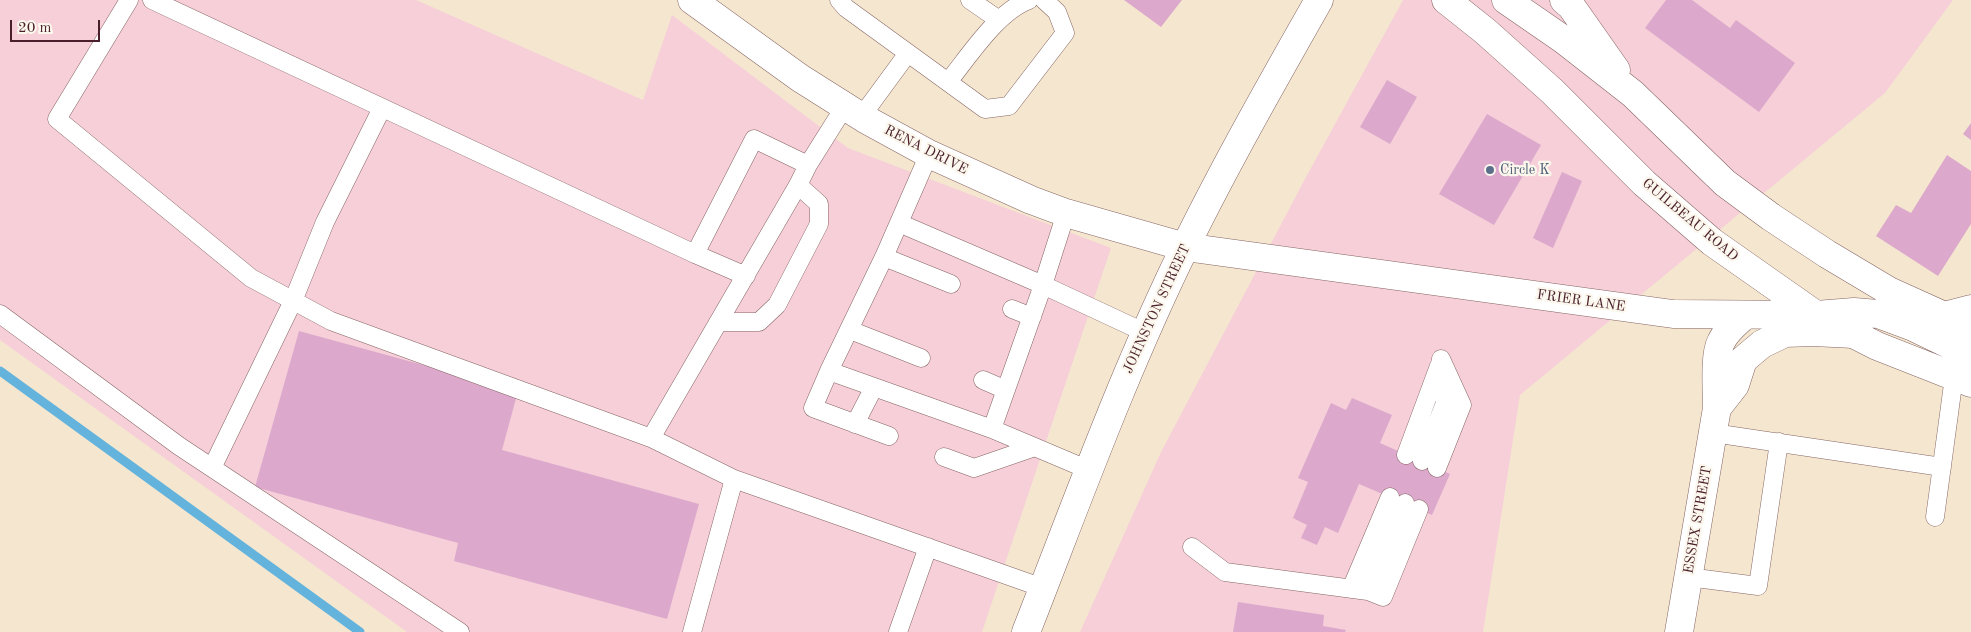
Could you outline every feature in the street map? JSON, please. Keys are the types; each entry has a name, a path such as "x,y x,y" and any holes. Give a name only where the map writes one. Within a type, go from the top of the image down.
{"street":[{"name":"RENA DRIVE","path":"692,0 800,78 853,111 929,154 1031,200 1066,213 1185,247"},
{"name":"JOHNSTON STREET","path":"1026,632 1120,390 1185,247 1235,148 1319,0"},
{"name":"GUILBEAU ROAD","path":"1446,0 1481,27 1552,92 1644,183 1712,242 1816,315 1877,346 1963,380"},
{"path":"1506,0 1564,40 1633,94 1725,183 1771,217 1827,254 1889,291 1971,328"},
{"path":"1564,0 1571,6 1633,94"},
{"name":"FRIER LANE","path":"1185,247 1673,314 1744,316 1816,315 1854,312 1878,314 1913,327 1971,355"},
{"path":"1944,316 1971,309"},
{"name":"ESSEX STREET","path":"1679,632 1715,420 1716,372 1720,343 1729,329 1744,316"},
{"name":"ESSEX STREET","path":"1715,420 1735,385 1743,360 1762,344 1785,333 1854,334"}],"lane":[{"path":"129,0 57,119 251,278 331,321 651,438 734,479 1043,588"},
{"path":"152,0 695,254 746,276"},
{"path":"839,0 846,8 985,109 1009,106 1065,33 1057,12 1044,0"},
{"path":"970,0 999,20"},
{"path":"948,82 999,20 1016,4 1029,0"},
{"path":"651,438 746,276 808,164 853,111 908,53"},
{"path":"212,468 293,301 325,222 382,108"},
{"path":"695,254 754,139 808,164"},
{"path":"888,436 813,408 884,257 929,154"},
{"path":"718,322 759,322 777,305 819,224 819,204 798,185"},
{"path":"992,429 1043,285 1066,213"},
{"path":"899,223 1043,285 1146,333"},
{"path":"884,257 951,284"},
{"path":"1012,309 1032,317"},
{"path":"0,314 179,446 460,632"},
{"path":"850,330 922,358"},
{"path":"1445,403 1422,461 1445,403 1441,359 1445,403"},
{"path":"829,371 992,429 1089,470"},
{"path":"983,380 1006,390"},
{"path":"1935,517 1942,467 1963,380"},
{"path":"855,424 874,387"},
{"path":"1715,420 1780,442 1942,467"},
{"path":"1688,577 1758,586 1780,442"},
{"path":"944,457 974,468 1035,447"},
{"path":"692,632 734,479"},
{"path":"1192,547 1225,572 1360,590 1384,597 1404,503 1360,590"},
{"path":"898,632 928,547"}],"shaded area":[{"path":"0,0 416,0 643,100 672,15 848,148 1111,248 982,632 407,632 0,340"},
{"path":"1403,0 1953,0 1885,93 1520,395 1483,632 1080,632 1161,452 1306,177"}],"building":[{"path":"1124,0 1182,0 1161,27"},
{"path":"1666,0 1692,0 1730,28 1736,20 1795,63 1759,112 1645,28"},
{"path":"1387,80 1417,97 1390,144 1360,127"},
{"name":"Circle K","path":"1487,114 1541,145 1494,225 1439,194"},
{"path":"1971,123 1971,140 1963,134"},
{"path":"1947,155 1971,171 1971,224 1938,276 1876,236 1896,205 1911,213"},
{"path":"1562,172 1582,181 1553,248 1533,238"},
{"path":"299,331 518,391 502,450 699,504 667,619 454,561 458,543 255,487"},
{"path":"1352,398 1392,415 1380,443 1450,474 1432,515 1359,484 1338,533 1325,527 1317,545 1301,538 1307,525 1293,518 1308,482 1298,478 1331,403 1346,410"},
{"path":"1238,602 1324,615 1323,626 1346,630 1345,632 1233,632"}],"waterway":[{"path":"0,371 360,632"}],"place":[{"name":"Circle K","path":"1490,170"}]}
